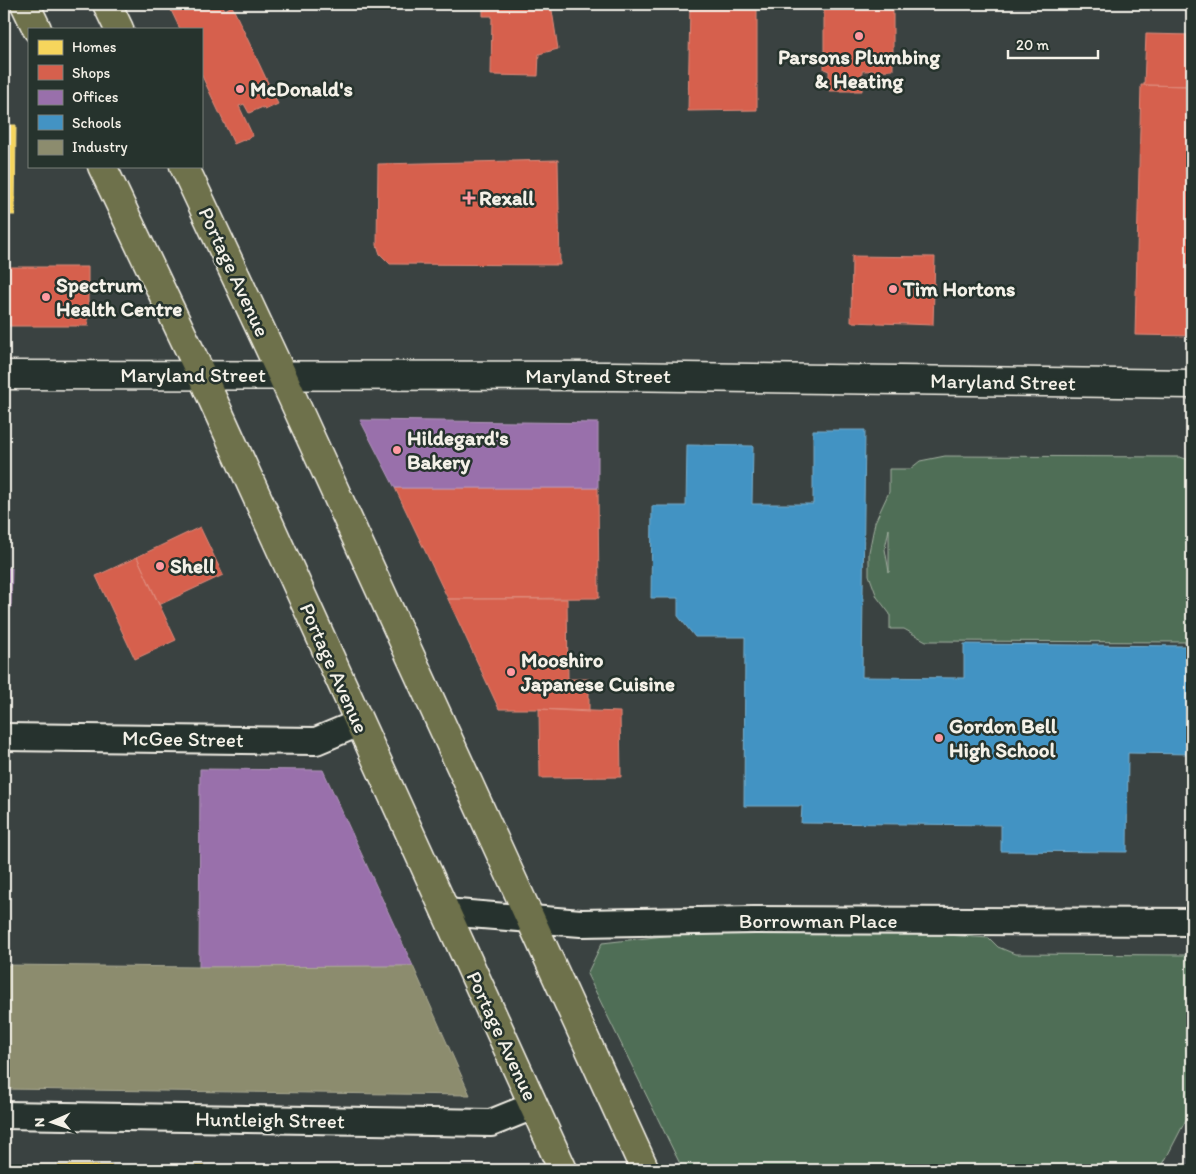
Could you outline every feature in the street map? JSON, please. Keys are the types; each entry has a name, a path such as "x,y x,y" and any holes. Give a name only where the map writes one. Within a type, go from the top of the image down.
{"main road":[{"path":"25,4 37,28"},
{"path":"107,4 119,28"},
{"name":"Portage Avenue","path":"103,168 202,376 358,723 564,1170"},
{"name":"Portage Avenue","path":"185,168 282,375 644,1170"},
{"name":"Maryland Street","path":"4,375 615,376 1192,384"}],"street":[{"name":"McGee Street","path":"4,737 316,740 358,723"},
{"name":"Borrowman Place","path":"445,912 581,923 754,920 1192,922"},
{"name":"Huntleigh Street","path":"4,1115 491,1123 533,1106"}],"green space":[{"path":"945,456 1180,457 1192,461 1192,642 926,641 904,629 890,629 890,614 877,597 869,575 869,552 875,522 889,492 889,469 910,469 920,461","holes":["889,529 889,572 885,549"]},
{"path":"780,923 989,938 998,947 1015,954 1189,955 1192,953 1192,1108 1160,1170 683,1170 587,974 602,943"}],"building: Homes":[{"path":"4,96 8,97 7,125 16,125 15,215 6,215 6,242 4,242"},
{"path":"7,1165 225,1166 225,1170 7,1170"}],"building: Shops":[{"name":"McDonald's","path":"168,4 222,4 225,10 232,6 278,104 265,110 263,107 249,113 244,104 239,106 253,136 234,144 202,76 202,28 180,28"},
{"path":"483,4 551,4 558,49 539,54 538,76 491,75 492,16 483,16"},
{"path":"690,4 757,4 757,110 688,111"},
{"name":"Parsons Plumbing & Heating","path":"824,4 893,4 893,70 862,71 862,91 829,91 829,71 824,69"},
{"path":"1146,34 1192,35 1192,86 1144,85"},
{"path":"1141,85 1192,86 1192,336 1135,335"},
{"name":"Rexall","path":"558,160 560,265 390,264 380,254 377,245 378,164"},
{"name":"Tim Hortons","path":"852,256 935,257 933,325 851,322"},
{"name":"Spectrum Health Centre","path":"4,267 88,267 88,326 4,326"},
{"path":"395,488 598,488 599,598 448,599"},
{"path":"200,527 223,575 159,605 137,557"},
{"path":"137,557 176,640 135,659 96,576"},
{"path":"448,599 567,599 568,679 589,679 589,712 499,709"},
{"path":"539,709 620,712 621,777 540,778"}],"building: Offices":[{"path":"360,420 598,423 598,488 395,488"},
{"path":"4,568 12,568 11,608 4,608"},
{"path":"200,769 323,770 413,966 199,967"}],"building: Schools":[{"path":"813,430 865,430 862,677 964,678 964,644 1192,646 1192,754 1128,753 1127,852 1001,851 1001,825 801,823 802,806 744,806 745,637 695,637 678,616 678,598 651,598 652,506 686,506 687,445 753,446 752,504 813,504"}],"building: Industry":[{"path":"4,965 199,967 413,966 470,1095 4,1089"}],"place":[{"name":"Parsons Plumbing & Heating","path":"859,36"},
{"name":"McDonald's","path":"240,89"},
{"name":"Rexall","path":"469,198"},
{"name":"Tim Hortons","path":"893,289"},
{"name":"Spectrum Health Centre","path":"46,297"},
{"name":"Hildegard's Bakery","path":"397,450"},
{"name":"Shell","path":"160,566"},
{"name":"Mooshiro Japanese Cuisine","path":"511,672"},
{"name":"Gordon Bell High School","path":"939,738"}]}
